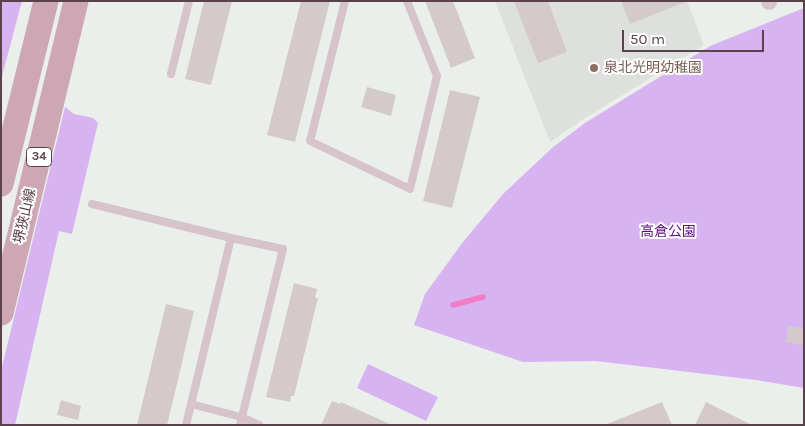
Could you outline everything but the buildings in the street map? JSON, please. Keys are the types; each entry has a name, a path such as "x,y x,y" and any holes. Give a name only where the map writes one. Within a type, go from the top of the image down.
{"main road":[{"name":"34","path":"1,184 46,1"},
{"name":"堺狭山線","path":"1,313 76,1"}],"lane":[{"path":"171,74 189,1"},
{"path":"345,1 310,141 410,189 437,76 407,1"},
{"path":"92,204 283,249 241,421"},
{"path":"186,425 231,238"},
{"path":"191,404 259,425"}],"shaded area":[{"name":"泉北光明幼稚園","path":"495,1 687,1 704,45 582,120 550,142"}],"green space":[{"path":"1,1 22,1 1,80"},
{"name":"高倉公園","path":"804,8 804,388 756,380 596,361 523,362 414,325 425,294 463,242 503,194 552,148 585,123 710,46"},
{"path":"65,107 74,114 93,118 98,123 72,234 59,231 15,425 1,425 1,371"},
{"path":"368,364 438,397 426,421 357,388"}],"waterway":[{"path":"453,305 483,297"}],"place":[{"name":"泉北光明幼稚園","path":"594,68"}]}
